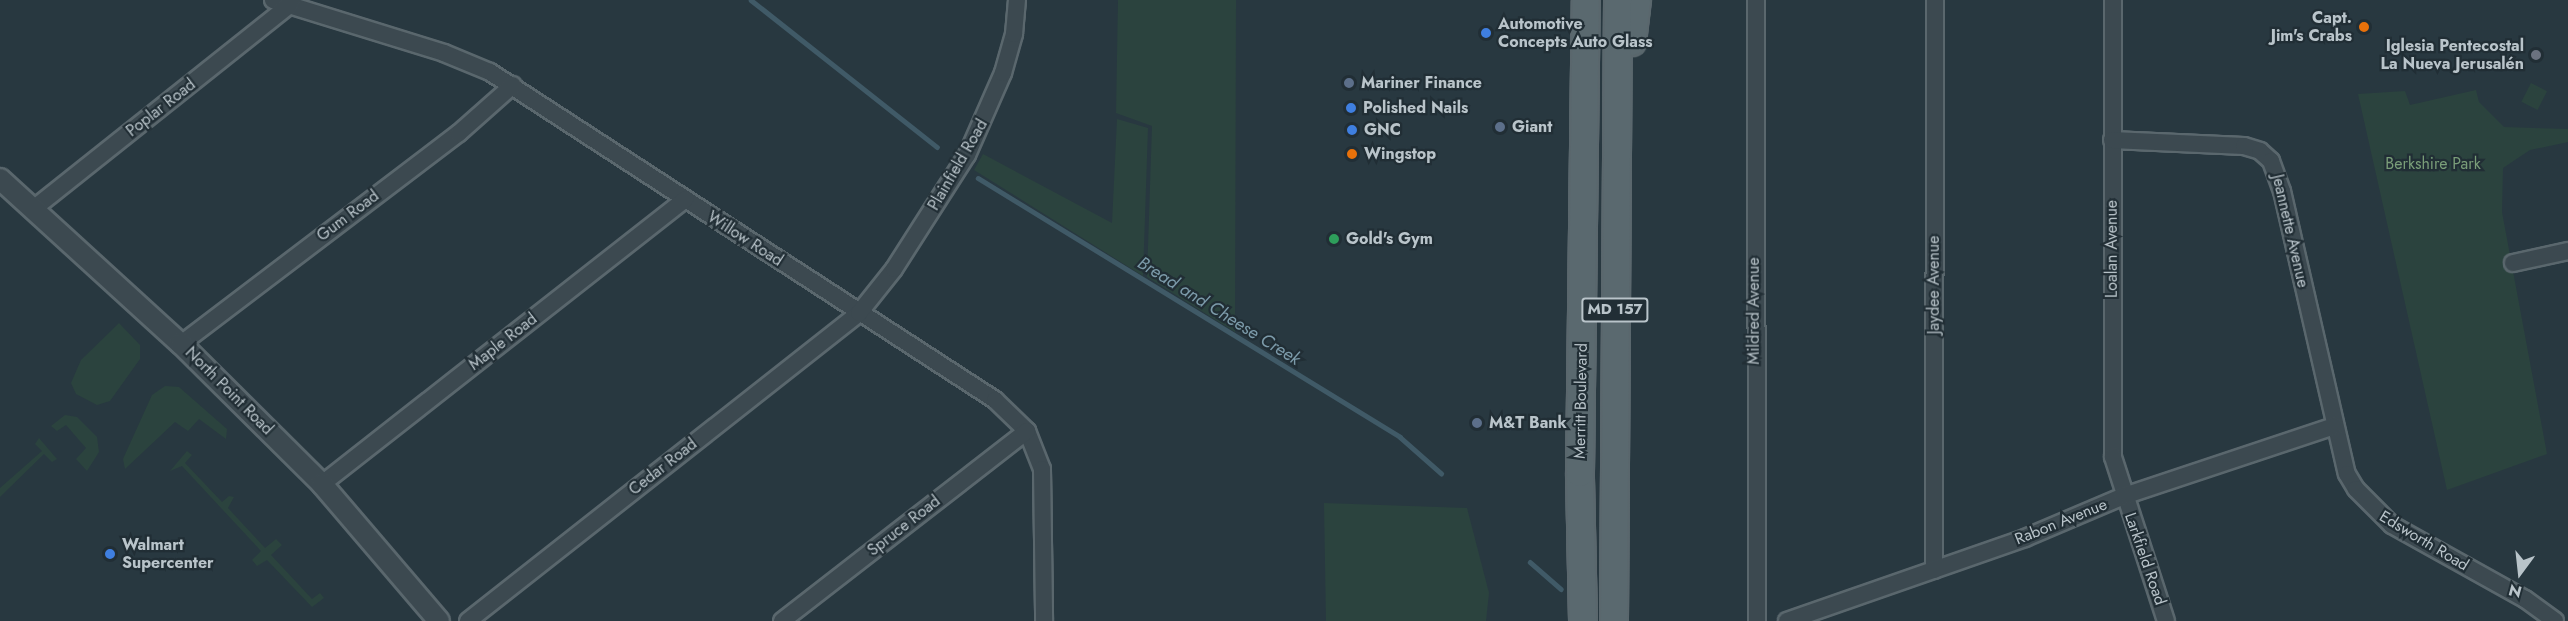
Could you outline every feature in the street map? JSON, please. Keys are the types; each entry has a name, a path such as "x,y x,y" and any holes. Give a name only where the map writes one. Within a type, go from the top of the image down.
{"main road":[{"path":"1568,0 1575,47 1585,62"},
{"name":"Merritt Boulevard","path":"1583,621 1585,587 1580,473 1586,0"},
{"name":"Merritt Boulevard","path":"1614,621 1617,0"},
{"path":"1616,145 1630,138 1632,19 1637,0"},
{"path":"1585,587 1593,600 1593,621"}],"street":[{"name":"Willow Road","path":"273,0 444,53 513,85 995,400 1027,431 1042,469 1044,621"},
{"name":"Plainfield Road","path":"859,313 894,269 967,155 1003,73 1014,34 1017,0"},
{"name":"Mildred Avenue","path":"1756,0 1757,621"},
{"name":"Jaydee Avenue","path":"1934,570 1935,0"},
{"name":"Loalan Avenue","path":"2113,0 2111,434 2124,496"},
{"name":"Poplar Road","path":"32,210 290,5"},
{"name":"Gum Road","path":"181,344 459,133 513,85"},
{"name":"Jeannette Avenue","path":"2112,141 2181,140 2244,146 2260,151 2271,161 2282,191 2335,426"},
{"name":"North Point Road","path":"0,179 181,344 322,484 439,621"},
{"name":"Maple Road","path":"322,484 685,199"},
{"path":"2513,263 2568,251"},
{"name":"Cedar Road","path":"468,621 859,313"},
{"name":"Rabon Avenue","path":"1787,621 1934,570 2124,496 2335,426"},
{"name":"Edsworth Road","path":"2335,426 2347,474 2377,514 2525,599 2555,621"},
{"name":"Spruce Road","path":"782,621 1027,431"},
{"name":"Larkfield Road","path":"2124,496 2166,621"}],"green space":[{"path":"1118,0 1236,0 1235,332 1147,277 1152,126 1116,113"},
{"path":"2531,83 2547,91 2538,110 2521,102"},
{"name":"Berkshire Park","path":"2476,90 2479,102 2504,127 2568,129 2568,142 2530,150 2503,168 2502,212 2547,454 2447,490 2358,94 2405,91 2410,105"},
{"path":"1117,119 1148,128 1143,276 974,170 983,154 1112,223"},
{"path":"119,323 140,345 140,359 110,401 97,405 76,394 71,383 81,360"},
{"path":"165,386 179,387 227,429 226,439 199,419 188,431 175,422 125,469 123,459 152,395"},
{"path":"65,415 77,417 97,437 99,452 87,471 76,459 86,448 66,425 57,431 51,426"},
{"path":"39,438 57,459 52,462 44,454 0,497 0,488 42,451 35,444"},
{"path":"187,451 192,455 185,463 222,502 229,496 234,497 228,508 265,548 276,539 282,545 271,555 312,599 320,593 324,598 312,607 267,560 257,566 252,560 261,551 182,466 170,471"},
{"path":"1324,503 1467,508 1489,593 1486,621 1326,621"}],"waterway":[{"name":"Bread and Cheese Creek","path":"751,0 937,147"},
{"name":"Bread and Cheese Creek","path":"978,178 1400,437 1441,473"},
{"name":"Bread and Cheese Creek","path":"1530,562 1561,589"}],"place":[{"name":"Capt. Jim's Crabs","path":"2364,27"},
{"name":"Automotive Concepts Auto Glass","path":"1486,33"},
{"name":"Iglesia Pentecostal La Nueva Jerusalén","path":"2536,55"},
{"name":"Mariner Finance","path":"1349,83"},
{"name":"Polished Nails","path":"1351,108"},
{"name":"Giant","path":"1500,127"},
{"name":"GNC","path":"1352,130"},
{"name":"Wingstop","path":"1352,154"},
{"name":"Gold's Gym","path":"1334,239"},
{"name":"M&T Bank","path":"1477,423"},
{"name":"Walmart Supercenter","path":"110,554"}]}
